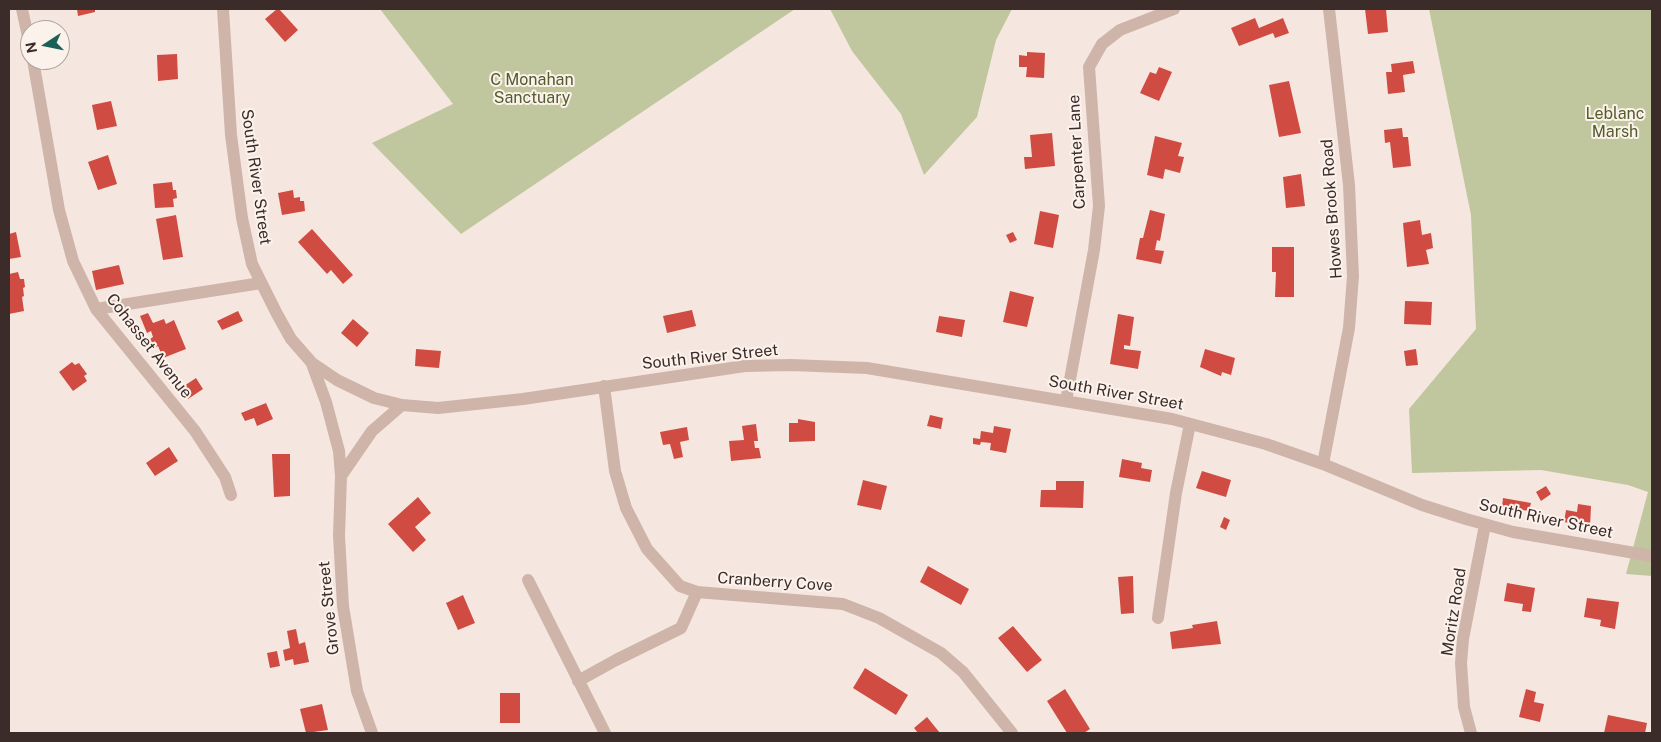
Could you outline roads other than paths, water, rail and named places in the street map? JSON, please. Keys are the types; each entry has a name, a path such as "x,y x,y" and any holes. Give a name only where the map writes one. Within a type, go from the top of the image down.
{"street":[{"name":"South River Street","path":"223,9 236,178 249,250 261,283 291,338 312,363 337,380 374,398 402,406 438,408 484,404 745,366 823,365 901,373 1066,400 1190,424 1266,444 1323,464 1422,505 1485,525 1513,532 1652,556"},
{"name":"Carpenter Lane","path":"1066,400 1094,250 1099,206 1089,67 1102,44 1120,30 1174,9"},
{"name":"Howes Brook Road","path":"1323,464 1349,328 1353,268 1349,185 1329,9"},
{"name":"Cohasset Avenue","path":"34,70 59,210 73,260 96,309 195,431 225,478 231,495"},
{"path":"96,309 261,283"},
{"name":"Grove Street","path":"312,363 334,430 341,476 338,536 343,606 357,691 372,733"},
{"name":"Cranberry Cove","path":"604,386 615,470 626,508 647,549 658,564 680,586 697,592 843,604 879,618 935,649 963,672 1012,733"},
{"path":"341,476 372,431 402,406"},
{"path":"1158,618 1176,493 1190,424"},
{"name":"Moritz Road","path":"1470,733 1464,707 1461,663 1463,638 1485,525"},
{"path":"528,580 605,733"},
{"name":"Cranberry Cove","path":"578,681 681,628 697,592"}],"park label":[{"name":"C Monahan Sanctuary","path":"532,89"},
{"name":"Leblanc Marsh","path":"1615,123"}]}
